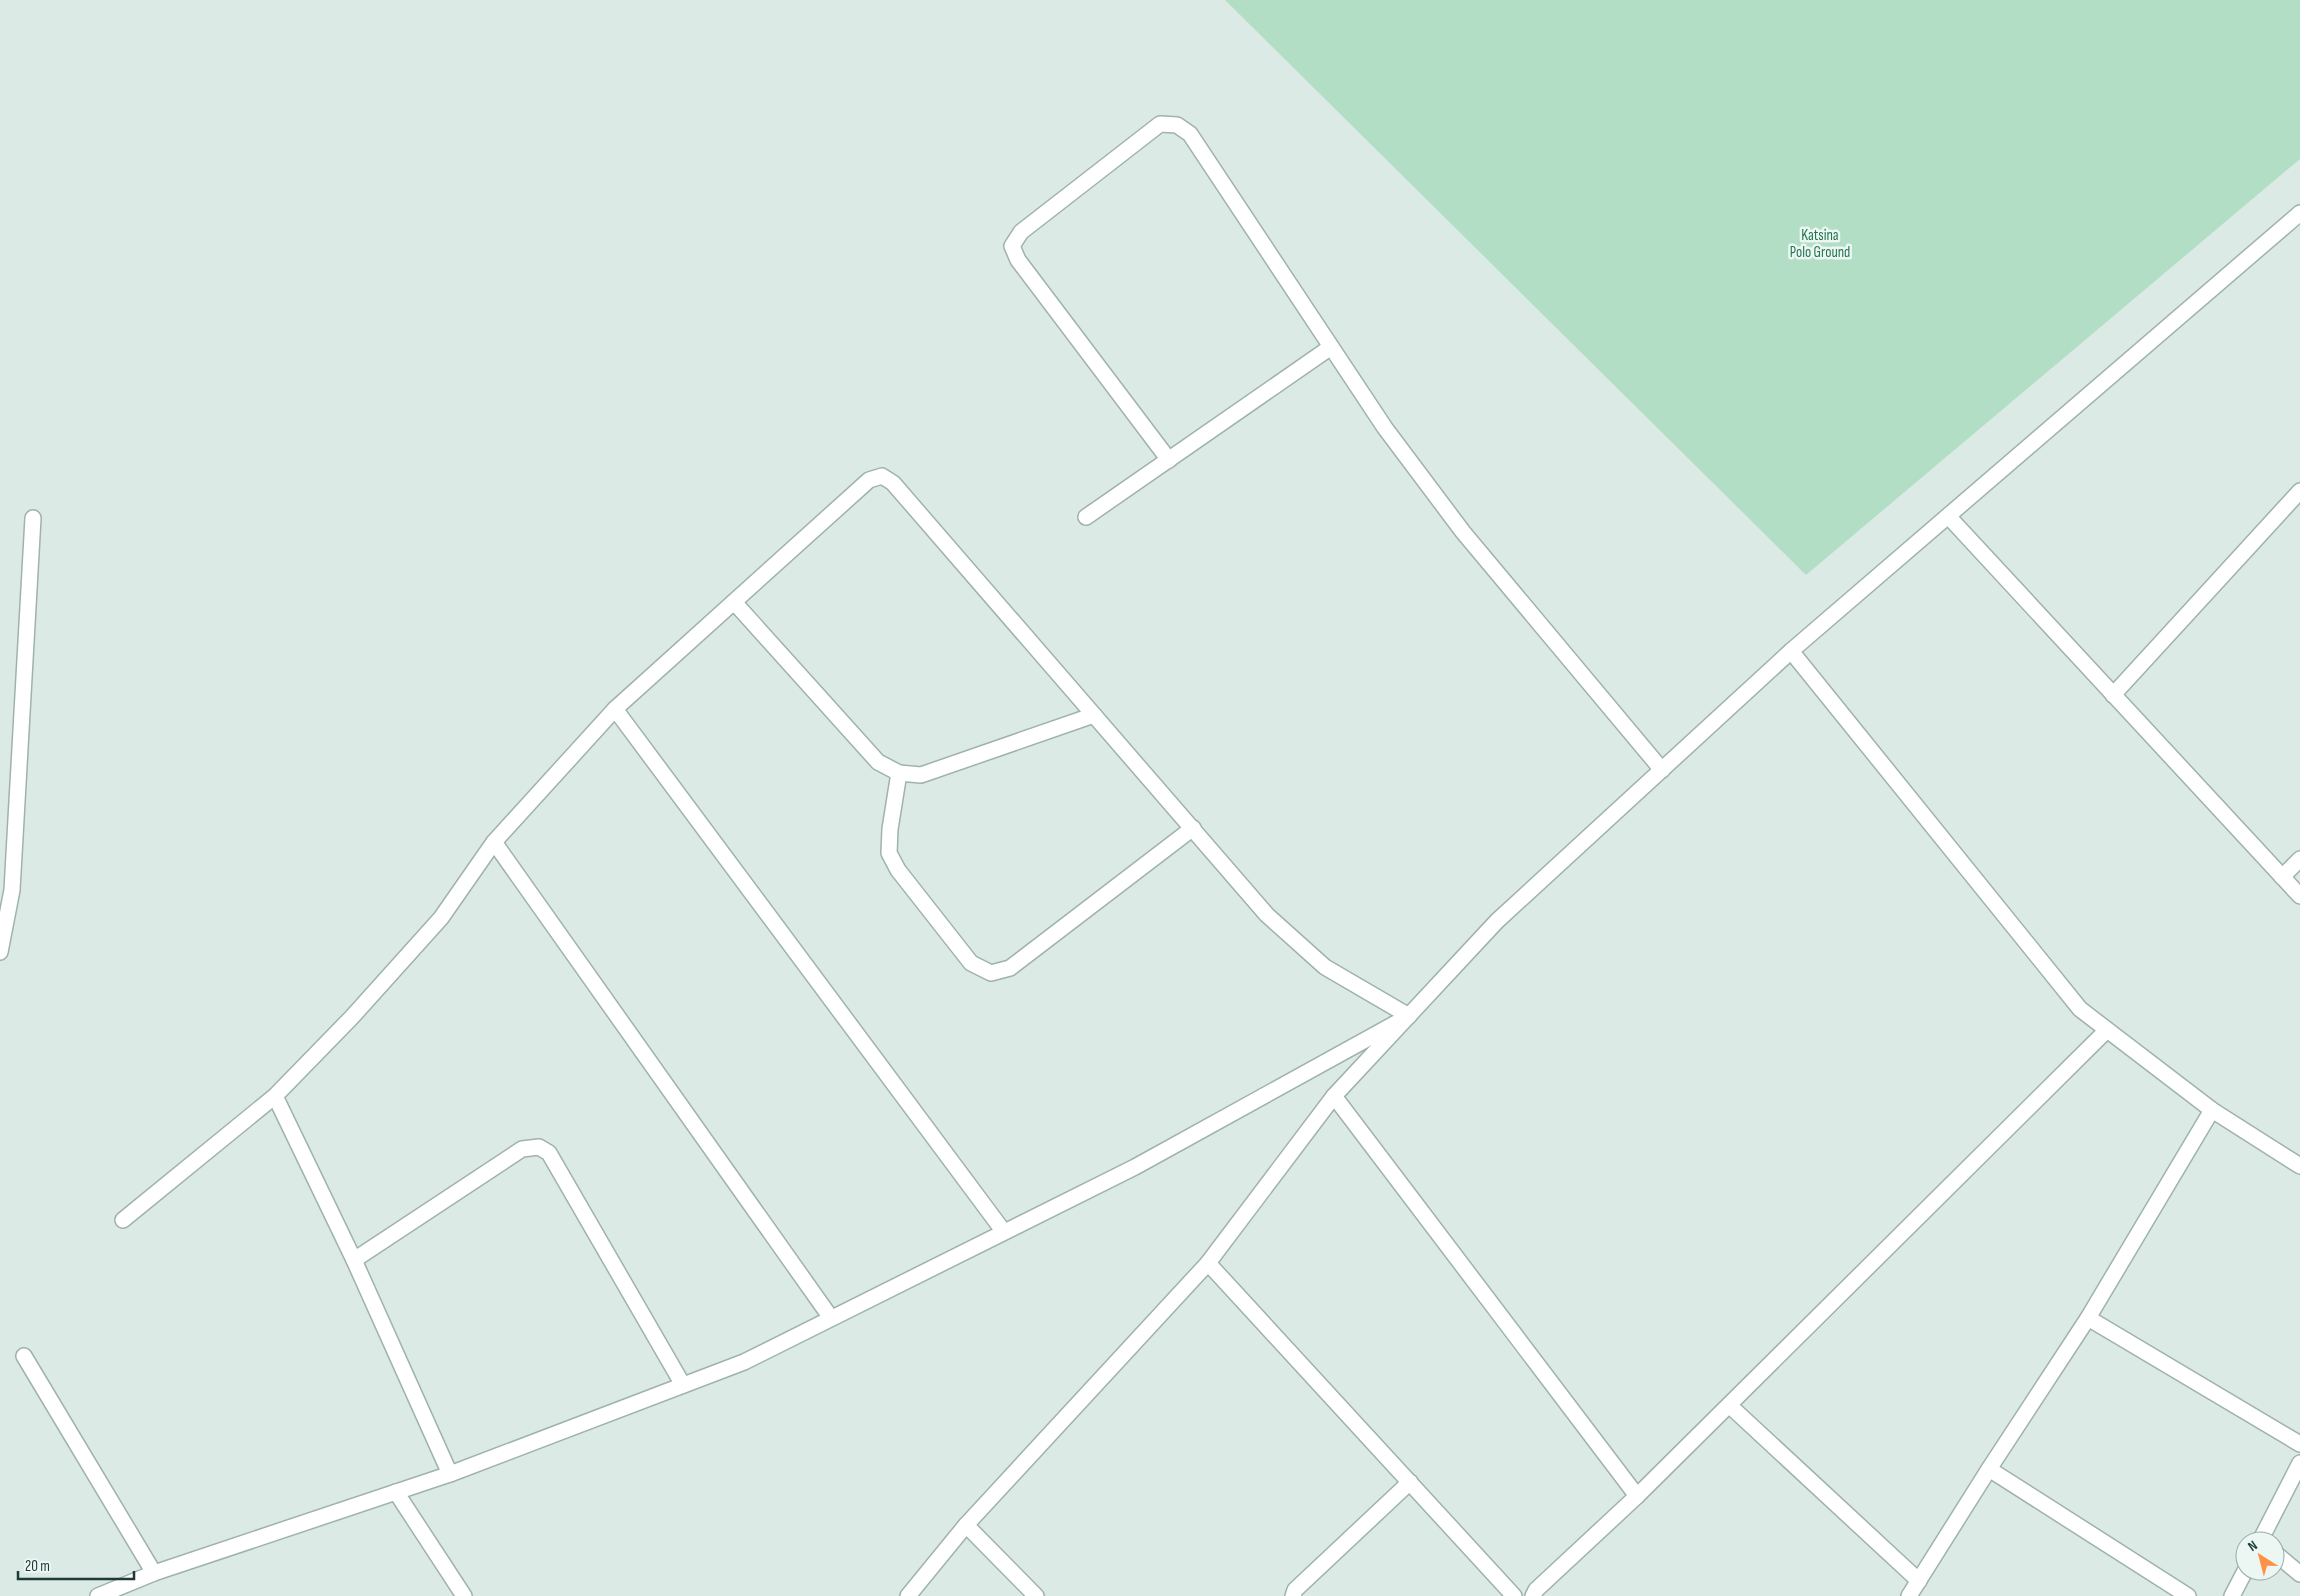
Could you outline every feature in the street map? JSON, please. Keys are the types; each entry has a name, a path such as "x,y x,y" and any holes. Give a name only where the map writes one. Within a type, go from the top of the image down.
{"street":[{"path":"1169,460 1018,260 1012,246 1021,232 1160,124 1177,125 1190,134 1385,428 1463,532 1662,770"},
{"path":"908,1596 966,1525 1208,1263 1334,1096 1497,921 1791,651 2300,213"},
{"path":"1086,518 1331,347"},
{"path":"123,1220 275,1096 352,1017 441,918 494,842 615,708 869,480 882,476 893,483 1267,914 1325,967 1409,1016"},
{"path":"2113,695 2300,491"},
{"path":"1948,516 2300,896"},
{"path":"0,952 12,890 33,518"},
{"path":"734,602 878,762 898,773 921,775 1094,715"},
{"path":"1791,651 2080,1009 2212,1110 2300,1166"},
{"path":"615,708 1004,1232"},
{"path":"898,773 890,829 889,853 898,870 971,963 991,973 1010,968 1193,828"},
{"path":"494,842 831,1318"},
{"path":"2282,877 2300,859"},
{"path":"98,1596 129,1590 154,1573 450,1474 744,1362 1135,1167 1409,1016"},
{"path":"1533,1596 1536,1590 1637,1496 2107,1030"},
{"path":"275,1096 354,1260 450,1474"},
{"path":"1334,1096 1637,1496"},
{"path":"1909,1596 2088,1318 2212,1110"},
{"path":"354,1260 522,1149 539,1147 549,1153 683,1385"},
{"path":"1208,1263 1514,1596"},
{"path":"2088,1318 2300,1444"},
{"path":"24,1356 154,1573"},
{"path":"1729,1405 1919,1581"},
{"path":"2266,1531 2300,1463"},
{"path":"1989,1469 2188,1596"},
{"path":"1293,1596 1295,1590 1410,1482"},
{"path":"396,1492 464,1596"},
{"path":"966,1525 1036,1596"},
{"path":"2285,1561 2300,1574"},
{"path":"2232,1596 2240,1581"}],"green space":[{"name":"Katsina Polo Ground","path":"1225,0 2300,0 2300,159 1806,575"}]}
